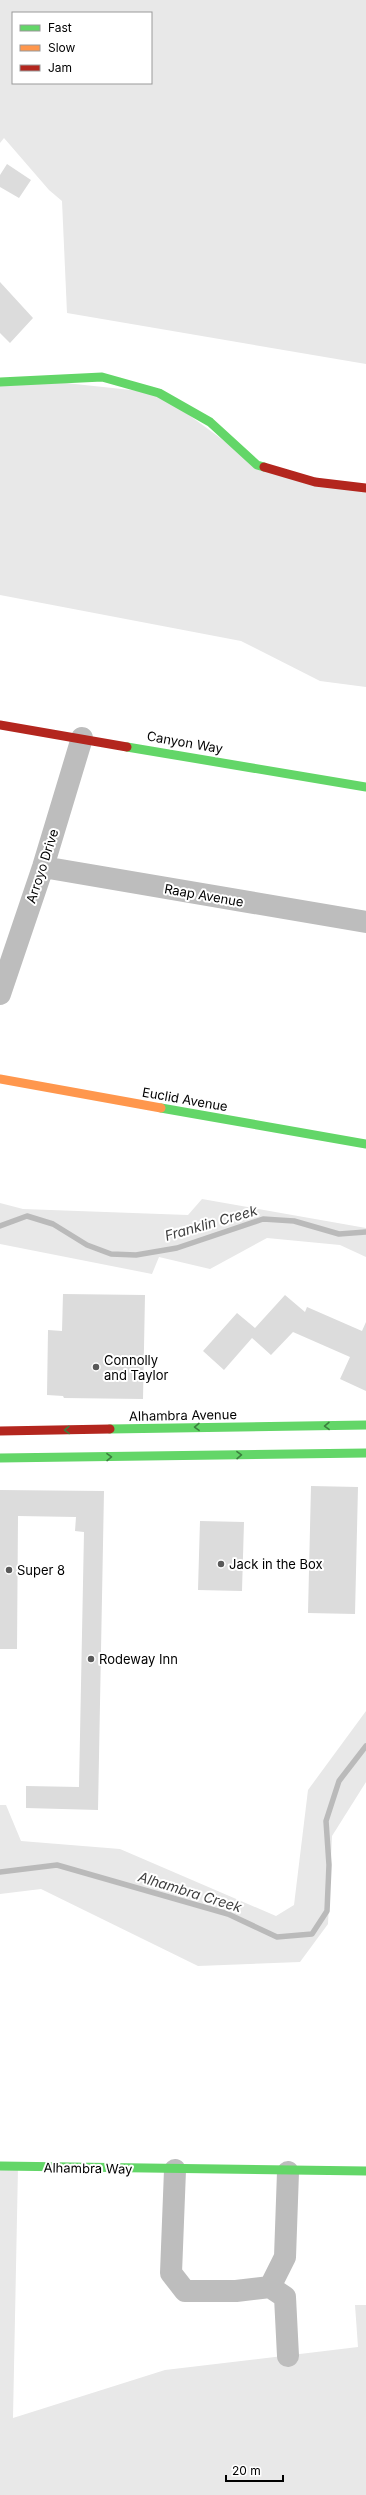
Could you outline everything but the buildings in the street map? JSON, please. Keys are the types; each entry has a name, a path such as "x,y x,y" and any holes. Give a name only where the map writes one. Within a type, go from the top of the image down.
{"street":[{"path":"0,382 102,377 159,393 210,422 257,465 315,482 366,488"},
{"name":"Canyon Way","path":"0,725 366,787"},
{"name":"Arroyo Drive","path":"0,994 43,867 82,738"},
{"name":"Raap Avenue","path":"43,867 366,922"},
{"name":"Euclid Avenue","path":"0,1079 366,1144"},
{"name":"Alhambra Avenue","path":"0,1430 366,1425"},
{"path":"0,1458 366,1453"},
{"name":"Alhambra Way","path":"0,2166 288,2172 366,2171"},
{"path":"175,2170 171,2273 185,2291 236,2291 270,2287 285,2297 288,2356"},
{"path":"270,2287 285,2257 288,2172"}],"shaded area":[{"path":"0,0 366,0 366,364 67,313 62,201 49,190 4,138 0,143"},
{"path":"47,381 159,393 257,465 366,488 366,687 320,681 241,641 0,595 0,382"},
{"path":"202,1199 366,1228 366,1257 340,1245 267,1238 210,1269 159,1257 152,1274 0,1244 0,1203 23,1209 188,1215"},
{"path":"366,1711 366,1782 332,1836 328,1924 300,1962 198,1966 41,1889 0,1894 0,1805 6,1805 21,1841 120,1849 276,1916 294,1905 308,1790"},
{"path":"0,2166 18,2167 13,2418 165,2370 358,2347 355,2305 366,2305 366,2495 0,2495"}],"waterway":[{"name":"Franklin Creek","path":"0,1226 27,1216 53,1224 87,1245 111,1254 136,1255 177,1248 263,1219 294,1221 339,1234 366,1232"},
{"name":"Alhambra Creek","path":"0,1872 57,1865 228,1914 277,1937 312,1934 327,1911 329,1865 326,1821 339,1781 366,1746"}],"traffic: fast":[{"path":"0,382 102,377 159,393 210,422 257,465 264,467"},
{"path":"127,747 366,787"},
{"path":"161,1108 366,1144"},
{"path":"110,1429 366,1425"},
{"path":"0,1458 366,1453"},
{"path":"0,2166 366,2171"}],"traffic: slow":[{"path":"0,1079 161,1108"}],"traffic: jam":[{"path":"264,467 315,482 366,488"},
{"path":"0,725 127,747"},
{"path":"0,1431 110,1429"}],"place":[{"name":"Connolly and Taylor","path":"96,1367"},
{"name":"Jack in the Box","path":"221,1564"},
{"name":"Super 8","path":"9,1570"},
{"name":"Rodeway Inn","path":"91,1659"}]}
